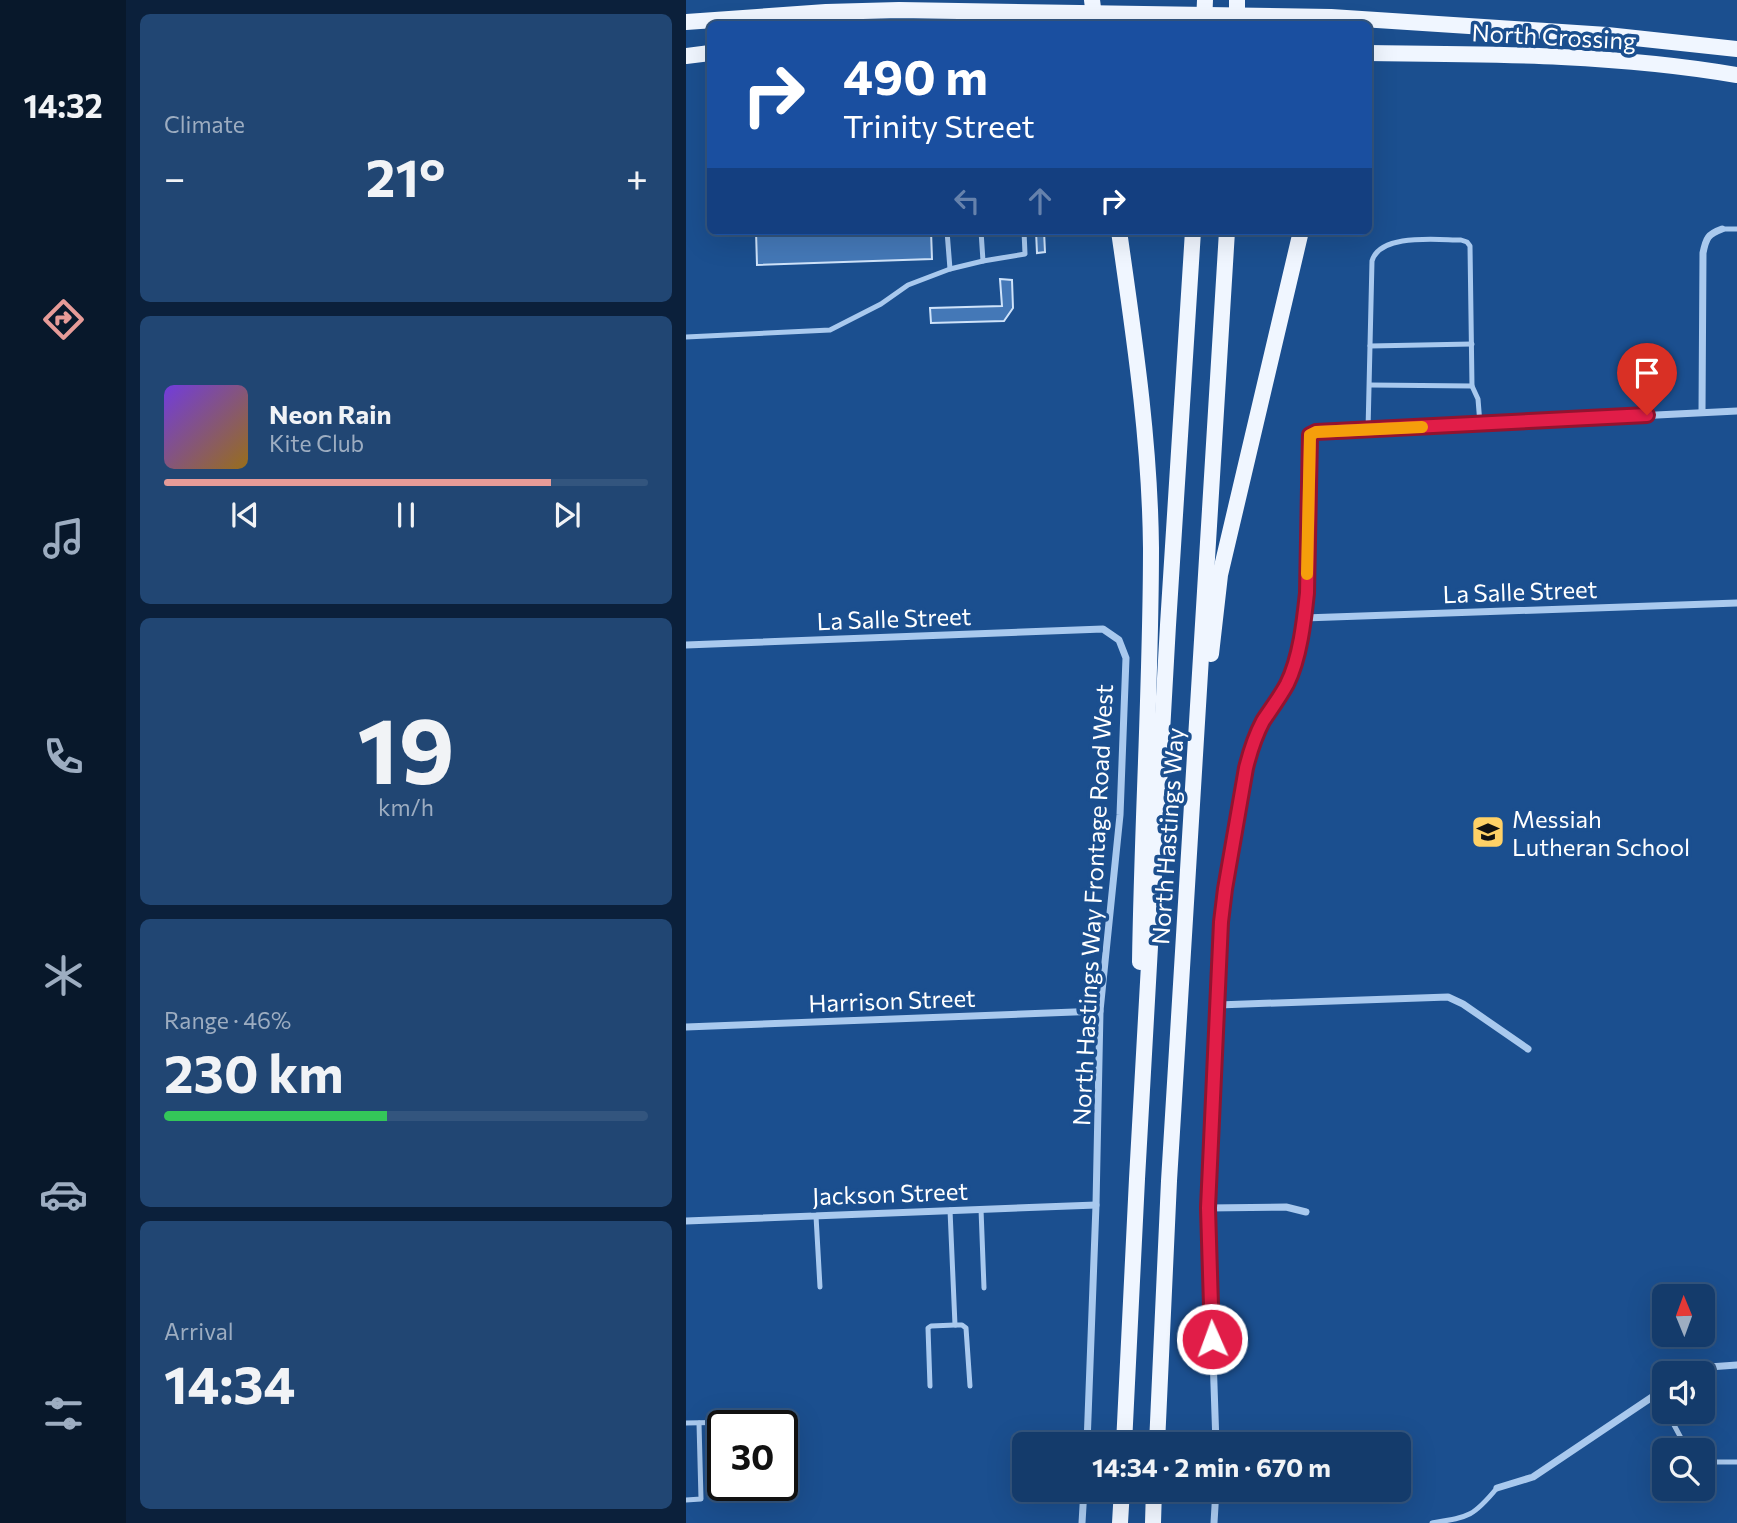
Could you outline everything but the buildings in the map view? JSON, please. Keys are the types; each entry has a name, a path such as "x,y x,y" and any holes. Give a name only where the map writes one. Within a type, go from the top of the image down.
{"main road":[{"path":"944,10 995,0"},
{"path":"1204,21 1205,0"},
{"path":"1237,0 1237,21"},
{"name":"North Crossing","path":"686,22 826,12 944,10 1332,14 1607,35 1737,49"},
{"name":"North Crossing","path":"1372,53 1625,60 1737,75"},
{"path":"1372,60 1393,53"},
{"path":"686,56 707,54"},
{"path":"1120,235 1137,353 1151,546 1140,948 1137,1179"},
{"name":"North Hastings Way","path":"1125,1432 1168,625 1193,235"},
{"name":"North Hastings Way","path":"1158,1432 1169,1181 1227,235"},
{"path":"1186,893 1220,575 1300,235"},
{"path":"1120,1523 1121,1502"},
{"path":"1153,1523 1154,1502"}],"street":[{"path":"1702,412 1703,253 1706,239 1722,229"},
{"path":"1216,1432 1208,1208 1221,922 1251,748 1262,723 1295,666 1304,618 1307,593 1309,439 1312,433 1737,411"},
{"name":"La Salle Street","path":"1304,618 1737,603"},
{"name":"La Salle Street","path":"686,645 1103,629"},
{"name":"North Hastings Way Frontage Road West","path":"1087,1432 1100,1011 1120,815 1126,658 1119,640 1103,629"},
{"path":"1217,1005 1448,997 1463,1004 1528,1049"},
{"name":"Harrison Street","path":"686,1027 1100,1011"},
{"name":"Jackson Street","path":"686,1221 1096,1205"},
{"path":"1208,1208 1286,1207 1306,1212"},
{"path":"1715,1367 1737,1365"},
{"path":"1497,1488 1532,1477 1652,1398"},
{"path":"1082,1523 1083,1502"},
{"path":"1213,1523 1215,1502"}],"lane":[{"path":"1722,229 1737,229"},
{"path":"947,235 950,269"},
{"path":"981,235 983,261"},
{"path":"686,337 830,330 881,304 908,285 950,269 1025,254 1024,235"},
{"path":"1368,429 1372,261 1381,248 1398,241 1461,240 1470,246 1472,386 1478,399 1480,424"},
{"path":"1370,345 1472,344"},
{"path":"1370,385 1472,386"},
{"path":"981,1209 984,1288"},
{"path":"950,1210 955,1325"},
{"path":"816,1216 820,1287"},
{"path":"930,1386 928,1328 962,1325 966,1328 970,1386"},
{"path":"686,1423 707,1423"},
{"path":"686,1500 701,1499 699,1423"},
{"path":"1715,1462 1737,1462"},
{"path":"1432,1523 1462,1518 1480,1509 1497,1488"}],"slow traffic":[{"path":"1307,574 1310,435 1316,432 1422,427"}],"place":[{"name":"Messiah Lutheran School","path":"1488,832"}],"route":[{"path":"1212,1339 1208,1208 1221,922 1251,748 1262,723 1295,666 1304,618 1307,593 1310,435 1316,432 1647,415"}]}
